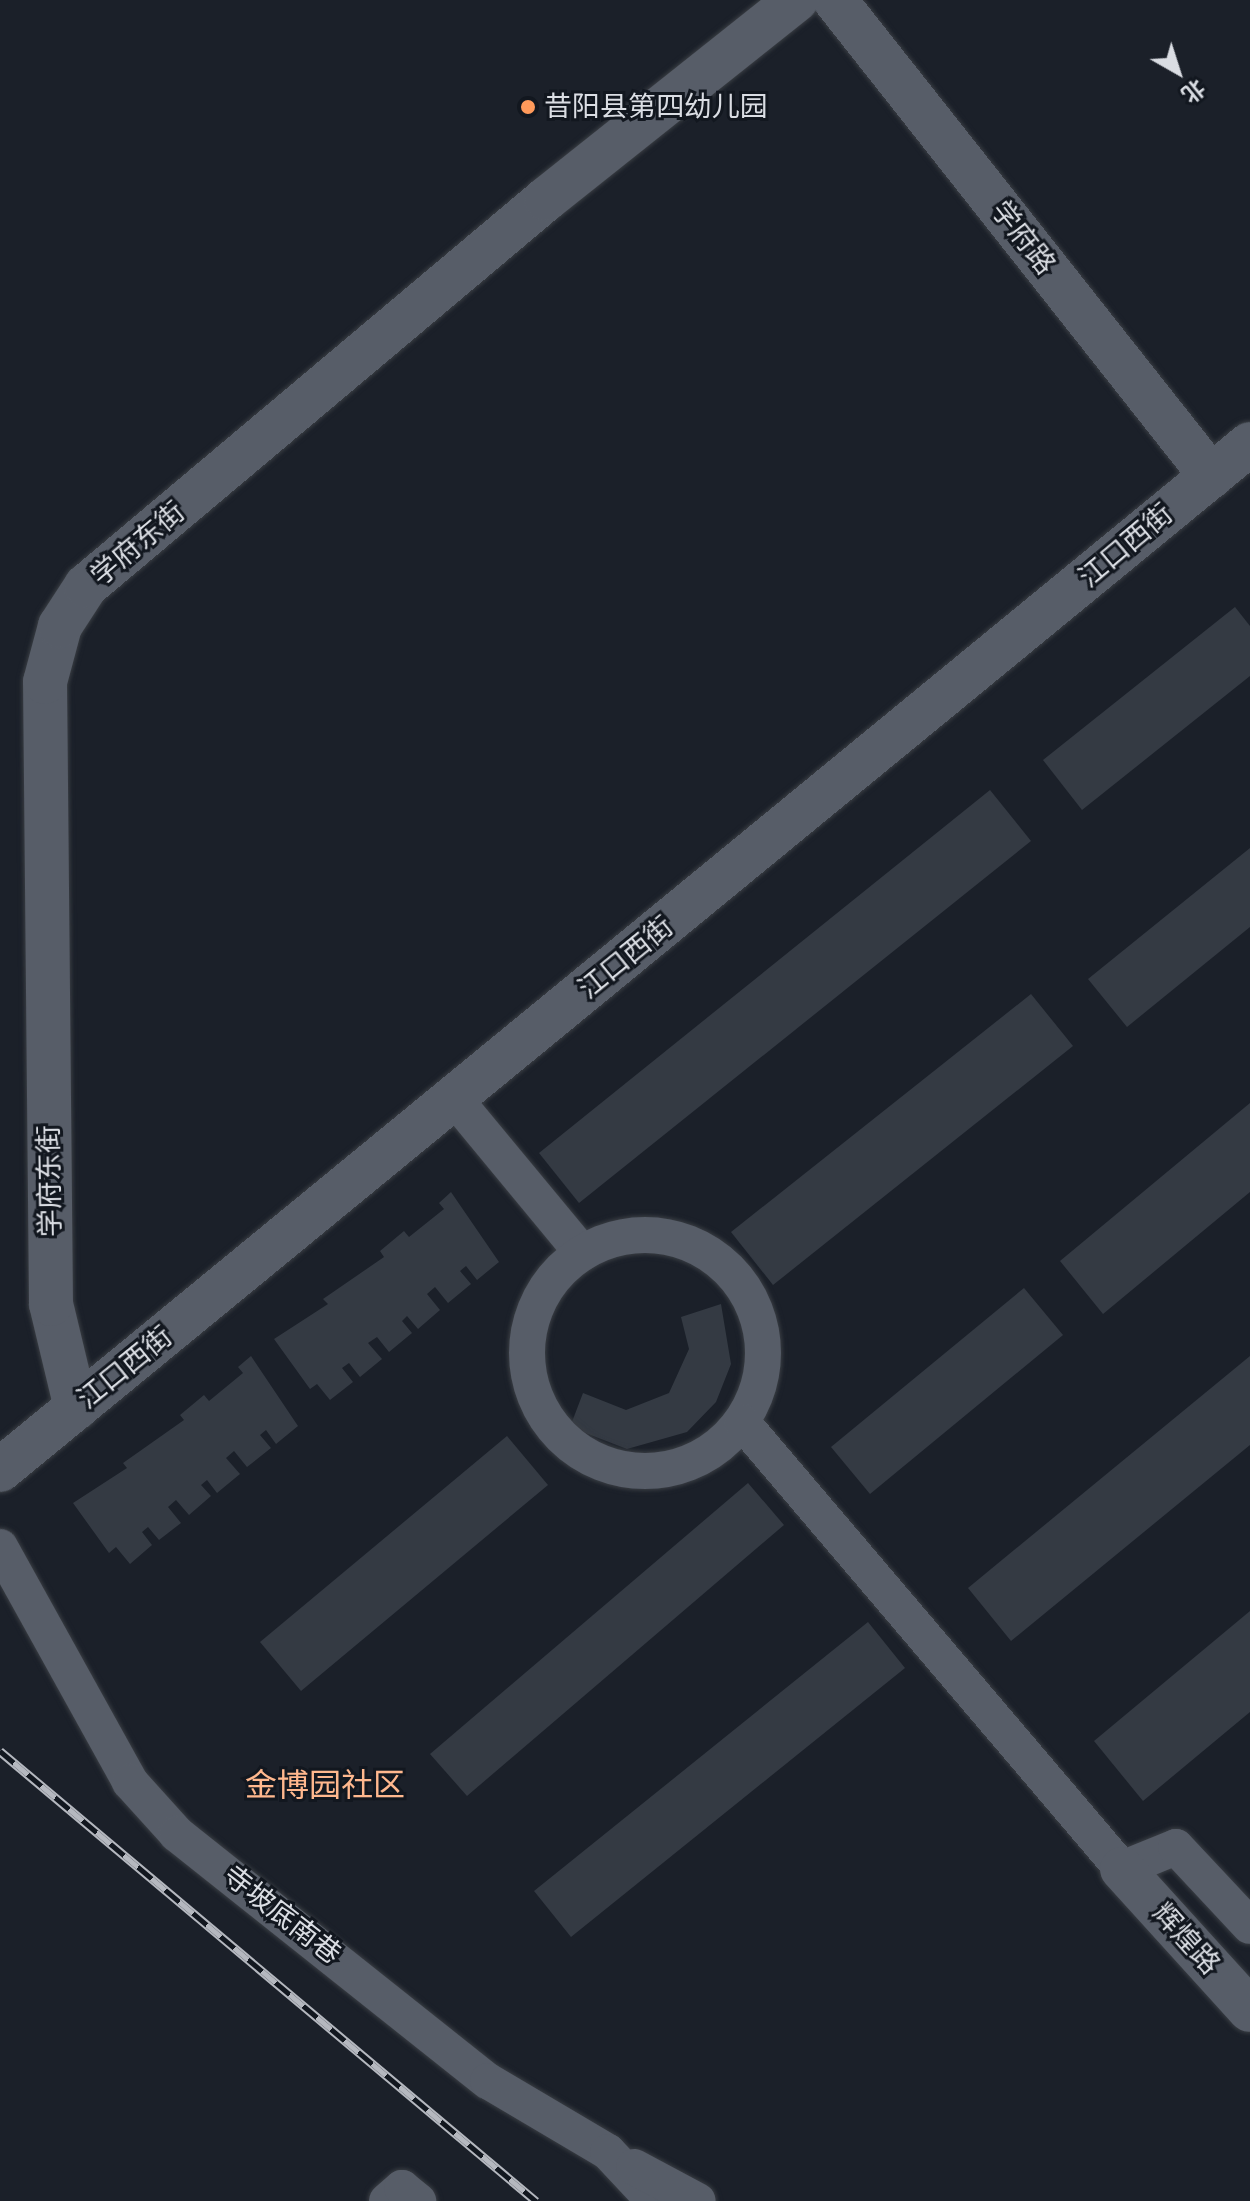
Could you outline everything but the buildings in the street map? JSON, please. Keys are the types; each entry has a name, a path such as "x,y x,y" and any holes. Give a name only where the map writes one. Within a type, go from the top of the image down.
{"street":[{"name":"学府东街","path":"76,1408 51,1304 45,682 60,626 86,586 546,199 796,0"},
{"name":"学府路","path":"835,0 1211,476"},
{"name":"江口西街","path":"0,1470 1250,444"},
{"path":"454,1098 582,1253"},
{"path":"627,1236 677,1239 739,1280 764,1351 742,1422 704,1456 655,1472 605,1465 561,1437 535,1397 527,1352 547,1287 582,1253 627,1236"},
{"path":"742,1422 1122,1869 1176,1847 1250,1926"},
{"name":"寺坡底南巷","path":"0,1547 130,1782 177,1834 488,2081 608,2152 654,2201"},
{"name":"辉煌路","path":"1122,1869 1250,2010"},
{"path":"608,2152 698,2201"},
{"path":"387,2201 402,2188 418,2201"}],"railway":[{"path":"0,1751 536,2201"}],"place":[{"name":"昔阳县第四幼儿园","path":"528,107"}],"district":[{"name":"金博园社区","path":"325,1786"}]}
